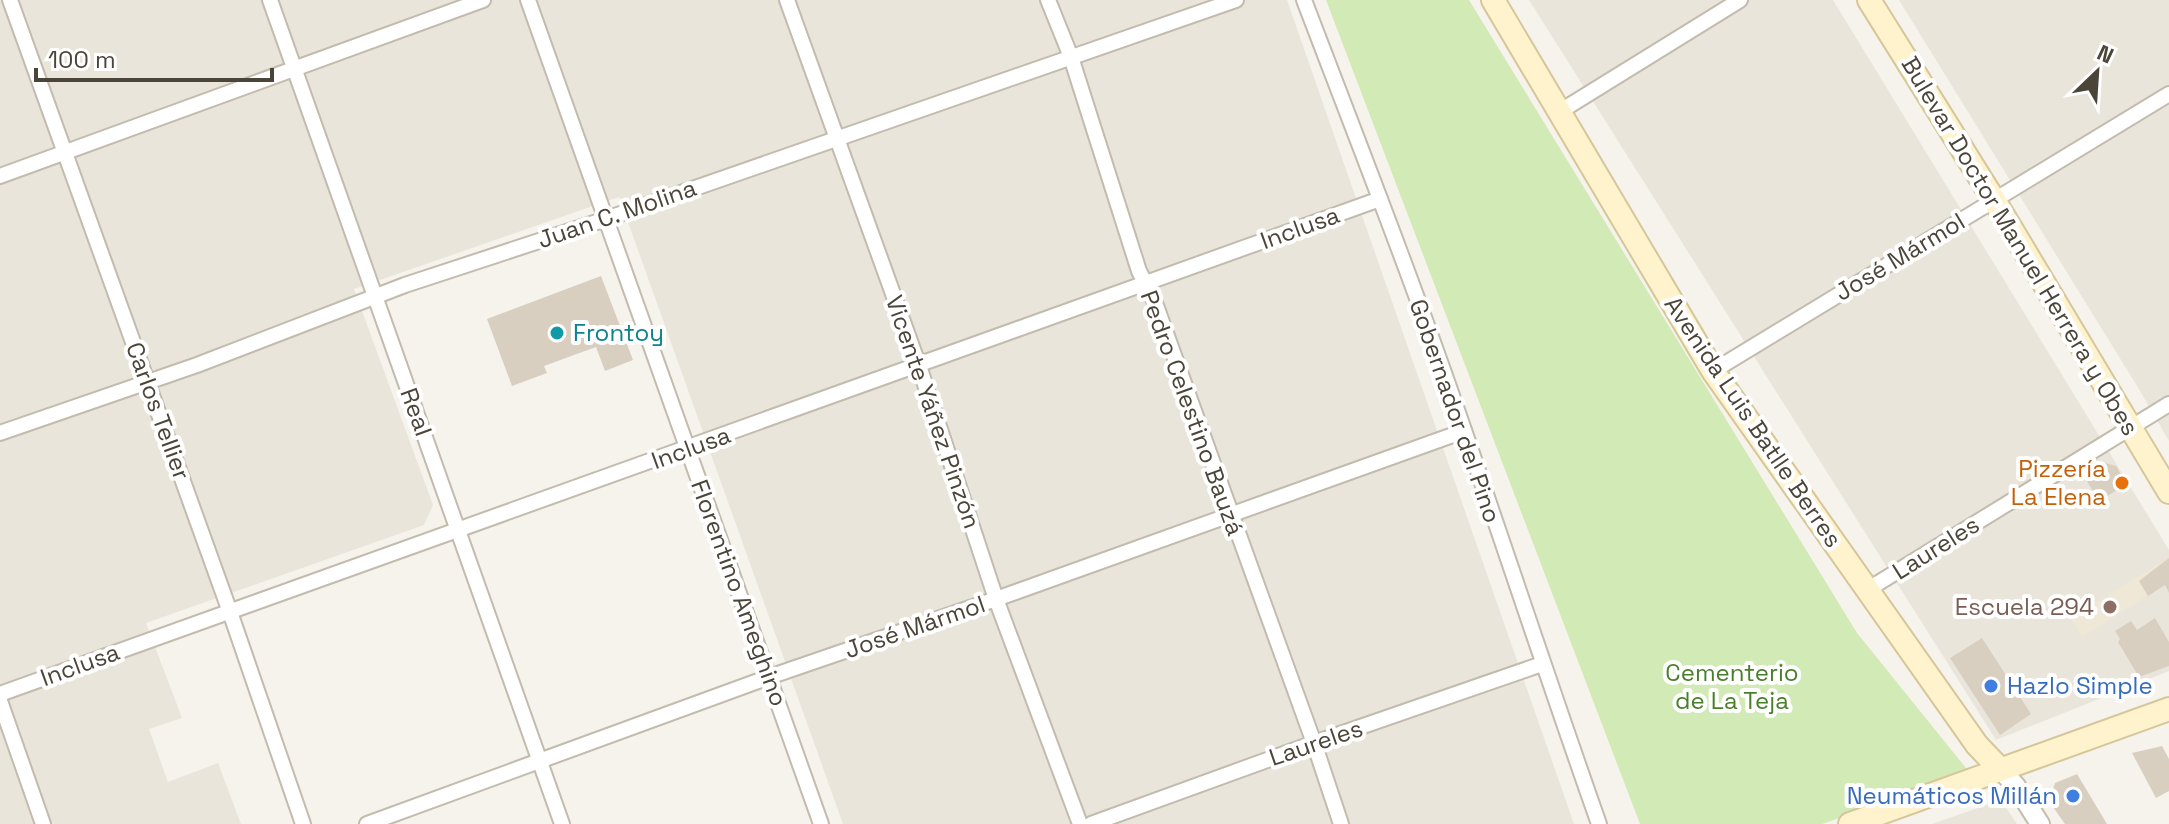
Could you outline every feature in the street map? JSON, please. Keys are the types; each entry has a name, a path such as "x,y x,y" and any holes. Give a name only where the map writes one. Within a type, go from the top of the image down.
{"main road":[{"name":"Avenida Luis Batlle Berres","path":"1493,0 1713,371 1977,745 2000,769"},
{"name":"Bulevar Doctor Manuel Herrera y Obes","path":"1869,0 1994,200 2169,492"},
{"path":"1857,823 2169,709"}],"street":[{"name":"Carlos Tellier","path":"10,0 303,824"},
{"name":"Real","path":"270,0 562,824"},
{"path":"0,176 483,0"},
{"name":"Florentino Ameghino","path":"528,0 821,824"},
{"name":"Vicente Yáñez Pinzón","path":"787,0 919,366 996,599 1080,824"},
{"name":"Pedro Celestino Bauzá","path":"1048,0 1071,57 1139,271 1154,300 1341,824"},
{"name":"Juan C. Molina","path":"0,433 197,365 405,285 606,219 1236,0"},
{"name":"Gobernador del Pino","path":"1304,0 1464,431 1599,824"},
{"path":"1559,112 1740,0"},
{"name":"José Mármol","path":"1713,371 2169,94"},
{"name":"Inclusa","path":"0,694 1380,199"},
{"name":"Laureles","path":"1867,590 2169,404"},
{"name":"José Mármol","path":"367,824 769,677 1464,431"},
{"name":"Laureles","path":"1091,824 1542,664"},
{"path":"0,701 43,824"},
{"name":"Avenida Luis Batlle Berres","path":"2000,769 2016,786 2040,824"}],"shaded area":[{"path":"0,0 1287,0 1574,824 843,824 619,197 354,289 433,505 424,525 146,623 182,718 149,729 168,782 218,763 241,824 0,824"},
{"path":"1529,0 1833,0 2169,550 2169,671 1996,740"},
{"path":"1899,0 2169,0 2169,441 2137,386"},
{"name":"Escuela 294","path":"2169,558 2169,582 2082,637 2071,618"},
{"path":"2001,800 2017,824 1932,824"}],"green space":[{"name":"Cementerio de La Teja","path":"1326,0 1469,0 1857,633 1970,773 1822,824 1640,824"}],"building":[{"name":"Frontoy","path":"601,276 633,360 605,371 596,347 544,366 547,373 512,386 487,319"},
{"path":"2105,463 2116,466 2127,484 2099,501 2084,476"},
{"path":"2169,558 2169,593 2165,585 2148,596 2139,581"},
{"path":"2155,618 2169,642 2169,666 2139,677 2118,642 2120,639 2115,631 2131,621 2137,630"},
{"name":"Hazlo Simple","path":"1982,638 2031,714 2000,735 1950,658"},
{"path":"2162,746 2169,759 2169,791 2156,798 2132,753"},
{"name":"Neumáticos Millán","path":"2077,774 2107,824 2065,824 2053,807 2058,800 2052,792 2055,783"}],"place":[{"name":"Frontoy","path":"557,333"},
{"name":"Pizzería La Elena","path":"2122,483"},
{"name":"Escuela 294","path":"2110,607"},
{"name":"Hazlo Simple","path":"1991,686"},
{"name":"Neumáticos Millán","path":"2073,796"}]}
